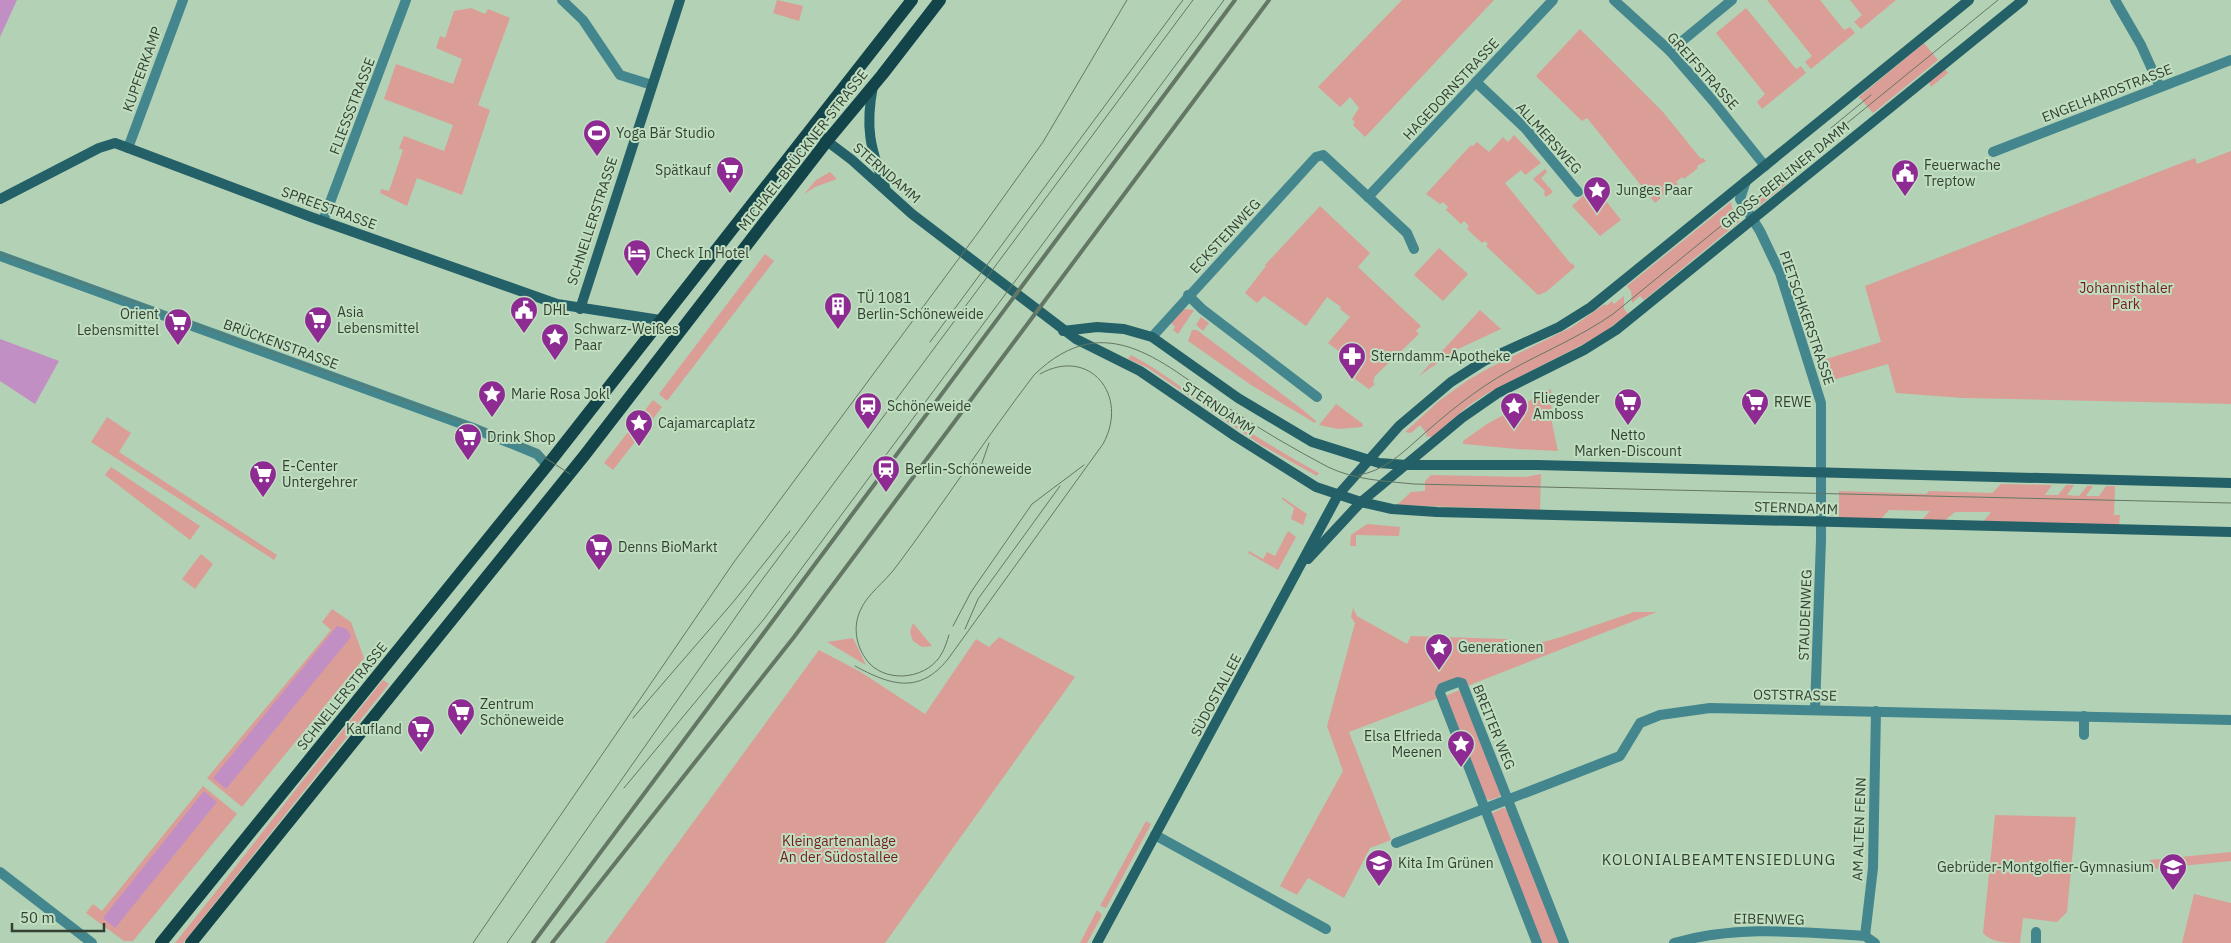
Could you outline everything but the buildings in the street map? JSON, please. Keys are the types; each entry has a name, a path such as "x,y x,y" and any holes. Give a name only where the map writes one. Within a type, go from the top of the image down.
{"main road":[{"name":"SCHNELLERSTRASSE","path":"580,309 680,0"},
{"name":"MICHAEL-BRÜCKNER-STRASSE","path":"546,466 912,0"},
{"name":"MICHAEL-BRÜCKNER-STRASSE","path":"561,485 827,141 874,86 940,0"},
{"name":"GROSS-BERLINER DAMM","path":"1368,460 1406,420 1451,382 1484,361 1559,328 1592,307 1969,0"},
{"name":"GROSS-BERLINER DAMM","path":"1406,465 1462,418 1498,393 1560,363 1616,330 2023,0"},
{"path":"874,86 870,105 869,136 885,188"},
{"name":"STERNDAMM","path":"810,129 885,188 912,214 1063,330 1084,344 1140,371 1235,436 1316,487 1361,502 1392,509 1419,511 2231,532"},
{"name":"SPREESTRASSE","path":"0,199 108,144 115,143 323,221 550,302 580,309 660,320"},
{"name":"STERNDAMM","path":"1063,330 1097,327 1124,329 1152,337 1238,398 1312,442 1368,460 1406,465 1537,465 2231,483"},
{"name":"SÜDOSTALLEE","path":"1097,943 1338,495 1368,460"},
{"path":"1361,502 1406,465"},
{"name":"SCHNELLERSTRASSE","path":"161,943 546,466"},
{"path":"191,943 561,485 546,466"},
{"name":"SÜDOSTALLEE","path":"1300,568 1361,502"}],"street":[{"name":"KUPFERKAMP","path":"128,148 183,0"},
{"name":"FLIESSSTRASSE","path":"323,221 406,0"},
{"path":"562,0 583,20 620,75 652,85"},
{"name":"HAGEDORNSTRASSE","path":"1368,197 1553,0"},
{"name":"GREIFSTRASSE","path":"1614,0 1670,51 1765,166"},
{"path":"1670,51 1732,0"},
{"path":"2115,0 2141,44 2160,87"},
{"name":"ENGELHARDSTRASSE","path":"1993,152 2231,60"},
{"name":"ALLMERSWEG","path":"1476,82 1525,128 1578,192"},
{"name":"ECKSTEINWEG","path":"1152,337 1188,295 1316,157 1323,155 1368,197"},
{"name":"PIETSCHKERSTRASSE","path":"1746,181 1740,199 1760,231 1780,273 1819,396 1822,415 1821,522"},
{"path":"1368,197 1407,233 1414,249"},
{"name":"BRÜCKENSTRASSE","path":"0,256 480,430 537,454 546,466"},
{"path":"1188,295 1202,309 1317,397"},
{"name":"STAUDENWEG","path":"1815,709 1821,522"},
{"name":"BREITER WEG","path":"1537,943 1440,693 1442,688 1458,682 1462,683 1564,943"},
{"name":"OSTSTRASSE","path":"1396,843 1620,756 1640,722 1660,715 1710,708 2231,720"},
{"name":"AM ALTEN FENN","path":"1865,936 1873,868 1876,711"},
{"path":"2084,716 2084,736"},
{"path":"1155,834 1326,930"},
{"path":"0,872 93,942"},
{"name":"EIBENWEG","path":"1674,943 1700,936 1748,930 1865,936"},
{"path":"2036,932 2036,943"},
{"path":"1865,936 1875,943"}],"green space":[{"path":"777,0 803,6 799,21 773,13"},
{"path":"1402,0 1494,0 1365,137 1353,125 1355,122 1352,119 1359,108 1350,97 1340,107 1318,87"},
{"path":"1767,0 1820,0 1844,30 1850,27 1855,33 1811,69 1805,62 1812,56"},
{"path":"1850,0 1896,0 1861,29 1854,22 1862,15"},
{"path":"471,8 485,14 488,9 510,18 478,105 490,110 462,195 417,178 407,206 380,193 381,189 389,191 403,150 399,148 404,136 444,151 453,125 384,99 396,64 453,84 462,59 436,48 440,36 445,38 454,11"},
{"path":"1746,8 1796,69 1801,66 1806,73 1762,109 1757,102 1765,94 1716,33"},
{"path":"1580,29 1663,112 1701,159 1703,158 1706,161 1697,166 1698,168 1684,179 1682,177 1676,182 1678,184 1664,196 1662,194 1659,196 1661,198 1655,203 1587,118 1582,121 1536,76"},
{"path":"1924,43 1938,60 1873,113 1859,97"},
{"path":"1945,69 1948,73 1931,87 1929,82"},
{"path":"1514,135 1541,163 1525,175 1521,170 1505,183 1575,267 1546,292 1538,295 1486,246 1488,244 1485,241 1482,243 1467,229 1469,226 1464,221 1461,224 1446,210 1448,207 1443,202 1440,204 1426,194 1471,145 1473,146 1477,142 1489,152 1503,137 1508,142"},
{"name":"Johannisthaler Park","path":"2231,151 2231,404 1963,398 1896,393 1888,364 1826,382 1820,361 1881,342 1865,286 2195,158 2197,164"},
{"path":"1545,169 1547,172 1541,178 1553,192 1546,197 1545,191 1533,179"},
{"path":"830,172 837,179 815,187 804,194 816,180"},
{"path":"1783,179 1786,184 1756,208 1752,205"},
{"path":"1594,186 1621,220 1600,236 1572,206"},
{"path":"1731,202 1732,208 1741,220 1644,300 1640,296 1632,303 1631,291 1627,286"},
{"path":"1320,206 1370,253 1358,267 1421,326 1416,331 1419,334 1375,376 1373,382 1375,384 1369,389 1352,377 1362,363 1347,352 1344,355 1328,343 1350,317 1340,309 1341,307 1327,297 1306,326 1264,296 1257,303 1245,293 1265,265"},
{"path":"1439,248 1468,274 1443,301 1414,275"},
{"path":"765,254 774,261 667,401 659,394"},
{"path":"1624,296 1624,309 1628,314 1599,336 1486,394 1468,406 1432,437 1425,436 1427,434 1420,425 1411,433 1405,432 1439,401 1468,380 1572,327 1605,304 1606,306 1612,301 1614,304"},
{"path":"1184,309 1194,310 1178,334 1173,330 1175,327 1171,323"},
{"path":"1480,310 1501,329 1456,350 1419,376"},
{"path":"1201,317 1209,323 1203,331 1196,325"},
{"path":"1192,330 1197,330 1303,410 1316,421 1315,423 1251,385 1188,341"},
{"path":"1131,355 1256,436 1319,473 1317,476 1261,445 1148,368 1128,359"},
{"path":"1551,389 1552,423 1558,451 1463,444 1463,441 1487,424"},
{"path":"653,400 662,407 613,470 604,463"},
{"path":"1336,404 1363,424 1362,427 1338,429 1319,425"},
{"path":"107,417 131,433 119,452 277,555 274,560 91,442"},
{"path":"111,467 200,526 190,540 105,475"},
{"path":"1541,474 1540,510 1397,505 1411,492 1425,491 1425,481 1431,475 1525,477"},
{"path":"2001,484 2052,485 2045,495 2058,495 2066,485 2074,485 2067,495 2079,496 2087,486 2093,486 2086,496 2099,496 2106,486 2115,486 2114,515 2120,515 2119,526 1983,522 1991,512 1955,512 1944,521 1921,521 1930,511 1889,510 1880,520 1839,519 1839,491 1926,494 1929,491 1992,493"},
{"path":"1282,497 1307,514 1303,525 1291,519 1294,508"},
{"path":"1367,524 1400,527 1399,536 1356,535 1356,546 1350,546 1351,535"},
{"path":"1288,531 1296,537 1278,570 1248,553 1249,551 1263,559 1267,552 1275,556"},
{"path":"201,554 213,564 195,589 182,579"},
{"path":"1353,608 1357,616 1407,644 1411,636 1507,639 1511,651 1561,637 1634,612 1657,612 1467,686 1439,685 1435,692 1438,698 1349,732 1391,840 1370,848 1344,898 1308,878 1297,895 1280,886 1343,771 1327,726 1355,623 1351,617"},
{"path":"332,609 351,622 364,658 242,807 207,778 331,630 322,622"},
{"path":"913,623 932,646 922,647 913,641 910,632"},
{"name":"Kleingartenanlage An der Südostallee","path":"999,637 1075,677 885,943 605,943 819,650 859,671 925,714 976,639 989,647"},
{"path":"853,638 866,665 827,642"},
{"path":"383,680 389,684 183,943 175,943 330,746"},
{"path":"1460,690 1501,794 1499,797 1490,800 1484,798 1445,696"},
{"path":"203,786 237,814 133,941 124,941 86,913 93,904 102,911"},
{"path":"1503,808 1507,809 1559,943 1540,943 1491,814"},
{"path":"1995,815 2076,817 2067,912 2057,922 2023,918 2020,943 1995,941 1983,933"},
{"path":"1146,821 1151,824 1106,908 1100,906"},
{"path":"2231,852 2231,861 2151,869 2150,860"},
{"path":"2194,894 2231,903 2231,943 2182,943"},
{"path":"1097,910 1102,915 1087,943 1080,943"}],"shaded area":[{"path":"0,0 17,0 0,37"},
{"path":"0,339 59,361 35,404 0,381"},
{"path":"337,626 347,629 351,637 226,789 213,778"},
{"path":"204,791 217,802 115,928 103,918"}],"tram line":[{"path":"473,943 734,562 1043,142 1127,0"},
{"path":"930,342 1183,0"},
{"path":"507,943 756,588 1193,0"},
{"path":"624,788 764,619 1224,0"},
{"path":"1359,475 1376,470 1391,462 1461,403 1496,378 1588,330 1613,314 1998,0"},
{"path":"1831,128 1871,95"},
{"path":"0,253 494,433 530,448 570,474"},
{"path":"949,635 942,653 928,668 919,673 898,676 878,670 870,664 859,646 856,625 860,611 867,599 896,567 1034,375 1061,354 1086,344 1111,343 1135,349 1159,361 1266,432 1328,467 1349,475 1370,479 1414,484 2231,503"},
{"path":"855,666 880,678 904,683 926,678 937,670 948,659 1103,444 1110,426 1111,408 1108,393 1100,380 1089,371 1074,366 1058,367 1040,374"},
{"path":"980,469 989,443"},
{"path":"953,626 971,592 1032,504 1084,465"},
{"path":"965,629 978,599 1060,486"},
{"path":"633,718 734,601 790,531"}],"railway":[{"path":"533,943 1235,0"},
{"path":"552,943 794,637 1269,0"}],"place":[{"name":"Yoga Bär Studio","path":"597,157"},
{"name":"Spätkauf","path":"730,194"},
{"name":"Feuerwache Treptow","path":"1905,197"},
{"name":"Junges Paar","path":"1597,214"},
{"name":"Check In Hotel","path":"637,277"},
{"name":"TÜ 1081 Berlin-Schöneweide","path":"838,330"},
{"name":"DHL","path":"524,334"},
{"name":"Asia Lebensmittel","path":"318,344"},
{"name":"Orient Lebensmittel","path":"178,346"},
{"name":"Schwarz-Weißes Paar","path":"555,361"},
{"name":"Sterndamm-Apotheke","path":"1352,380"},
{"name":"Marie Rosa Jokl","path":"492,418"},
{"name":"Netto Marken-Discount","path":"1628,426"},
{"name":"REWE","path":"1755,426"},
{"name":"Schöneweide","path":"868,430"},
{"name":"Fliegender Amboss","path":"1514,430"},
{"name":"Cajamarcaplatz","path":"639,447"},
{"name":"Drink Shop","path":"468,461"},
{"name":"Berlin-Schöneweide","path":"886,493"},
{"name":"E-Center Untergehrer","path":"263,498"},
{"name":"Denns BioMarkt","path":"599,571"},
{"name":"Generationen","path":"1439,671"},
{"name":"Zentrum Schöneweide","path":"461,736"},
{"name":"Kaufland","path":"421,753"},
{"name":"Elsa Elfrieda Meenen","path":"1461,768"},
{"name":"Kita Im Grünen","path":"1379,887"},
{"name":"Gebrüder-Montgolfier-Gymnasium","path":"2173,891"}],"district":[{"name":"KOLONIALBEAMTENSIEDLUNG","path":"1719,859"}]}
